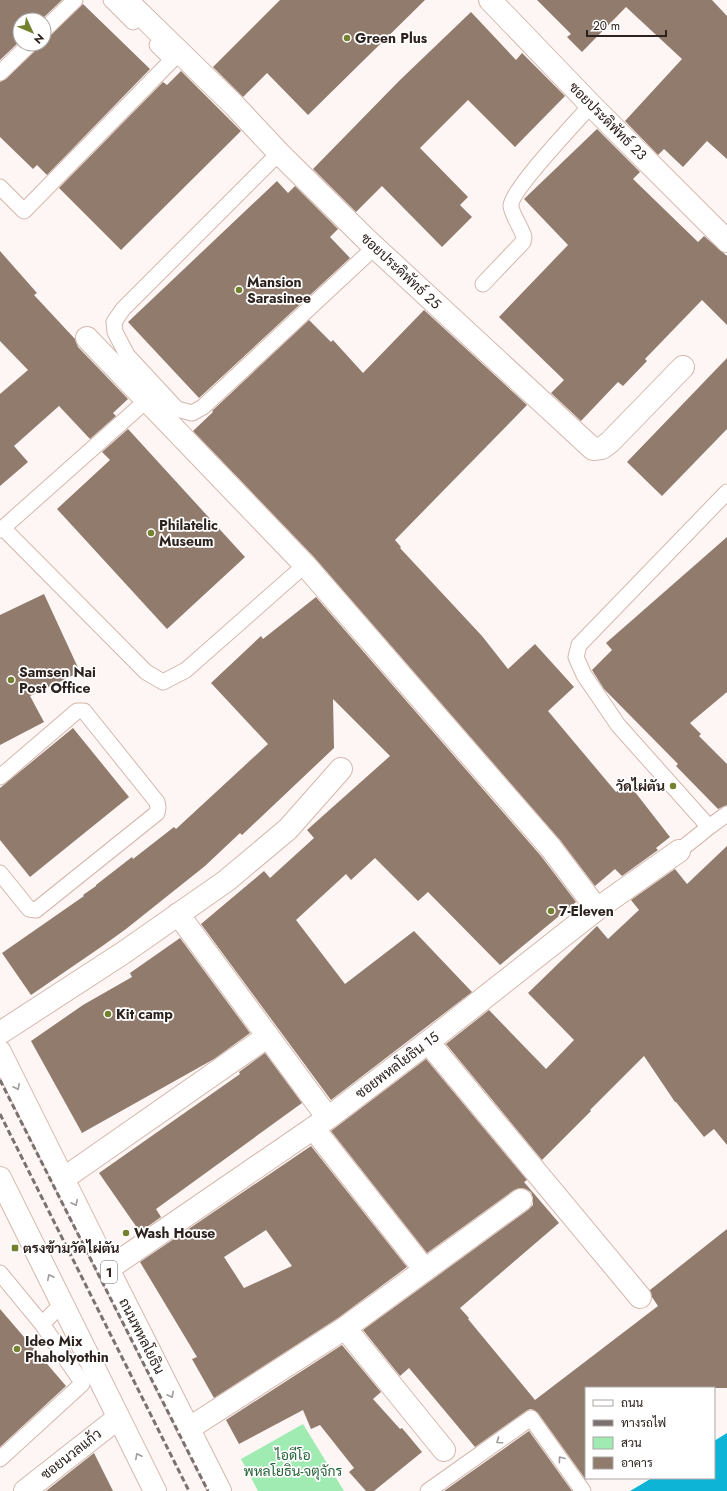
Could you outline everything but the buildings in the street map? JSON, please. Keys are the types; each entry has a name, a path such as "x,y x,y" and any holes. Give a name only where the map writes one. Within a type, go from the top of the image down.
{"street":[{"name":"ซอยประดิพัทธ์ 25","path":"126,0 235,106 279,154 375,247 593,449 602,448 610,442 683,366"},
{"name":"ซอยประดิพัทธ์ 23","path":"490,0 591,105 727,241"},
{"path":"86,338 305,565 551,848 597,909"},
{"path":"0,1033 123,953 226,880 288,829 341,769"},
{"name":"ซอยพหลโยธิน 15","path":"108,1269 321,1123 428,1042 597,909 679,851"},
{"path":"178,914 268,1036 321,1123 425,1270"},
{"path":"63,1180 268,1036"},
{"path":"428,1042 640,1297"},
{"name":"ถนนพหลโยธิน","path":"0,1052 220,1491"},
{"path":"0,1178 155,1491"},
{"path":"188,1429 345,1328 521,1200"},
{"path":"345,1328 444,1450"},
{"name":"ซอยนวลแก้ว","path":"25,1491 118,1418"}],"lane":[{"path":"52,22 75,0"},
{"path":"0,187 24,211 172,60 110,0"},
{"path":"0,73 22,52"},
{"path":"483,284 523,242 524,237 510,206 512,200 525,181 591,105"},
{"path":"279,154 123,309 114,322 115,332 128,355 177,409 192,413 203,407 375,247"},
{"path":"147,400 1,529 146,672 162,682 186,670 305,565"},
{"path":"709,827 618,725 584,675 576,657 579,645 727,492"},
{"path":"0,777 77,711 84,711 157,802 158,807 157,813 36,910 29,909 0,873"},
{"path":"679,851 727,814"},
{"path":"0,1273 42,1324 81,1380 82,1384 0,1459"},
{"path":"42,1324 63,1303"},
{"path":"428,1491 531,1418 583,1491"}],"green space":[{"name":"ไอดีโอ พหลโยธิน-จตุจักร","path":"303,1424 344,1491 258,1491 241,1459"}],"water":[{"path":"727,1433 727,1491 630,1491 650,1479 715,1479 715,1440"}],"railway":[{"path":"0,1080 208,1491"},
{"path":"0,1114 189,1491"}],"place":[{"name":"Green Plus","path":"347,38"},
{"name":"Mansion Sarasinee","path":"239,290"},
{"name":"Philatelic Museum","path":"151,533"},
{"name":"Samsen Nai Post Office","path":"11,680"},
{"name":"วัดไผ่ตัน","path":"673,786"},
{"name":"7-Eleven","path":"551,911"},
{"name":"Kit camp","path":"108,1014"},
{"name":"Wash House","path":"126,1233"},
{"name":"ตรงข้ามวัดไผ่ตัน","path":"15,1248"},
{"name":"Ideo Mix Phaholyothin","path":"17,1349"}]}
